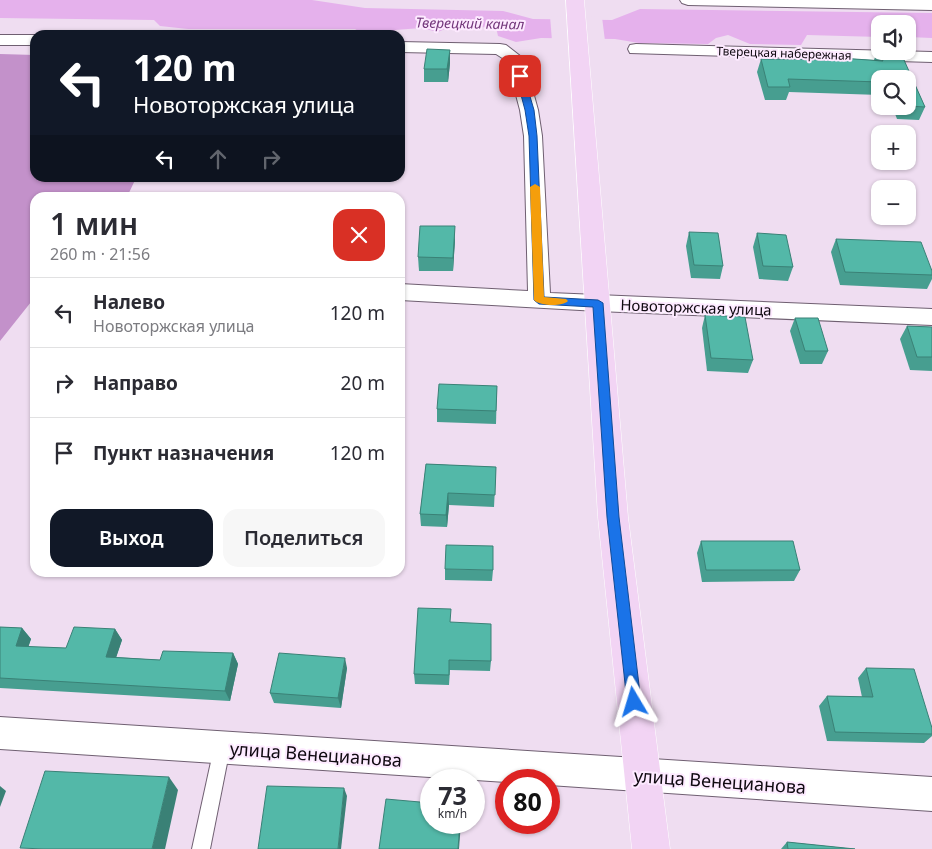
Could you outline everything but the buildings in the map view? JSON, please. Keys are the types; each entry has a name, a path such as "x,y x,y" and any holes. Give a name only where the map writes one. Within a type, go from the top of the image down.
{"highway":[{"path":"576,0 613,517 651,849"}],"street":[{"path":"688,0 932,5"},
{"path":"0,40 30,40"},
{"path":"405,47 500,49 515,59 529,110 533,136 539,300"},
{"name":"Тверецкая набережная","path":"636,50 932,57"},
{"name":"Новоторжская улица","path":"405,292 598,303 932,317"},
{"name":"улица Венецианова","path":"0,733 932,794"}],"lane":[{"path":"201,849 222,748"}],"shaded area":[{"path":"0,54 30,55 30,182 134,182 129,192 30,192 30,303 0,341"}],"water":[{"name":"Тверецкий канал","path":"0,0 312,0 365,8 503,11 533,19 612,20 640,9 932,13 932,38 916,37 916,15 871,15 871,37 807,35 801,45 750,44 728,35 716,38 708,44 639,43 615,39 541,38 516,42 498,36 496,27 447,28 438,32 421,28 395,30 188,29 160,26 154,20 0,18"}],"pier":[{"path":"550,16 602,17 605,41 552,41"}],"slow traffic":[{"path":"535,187 539,300 563,301"}],"route":[{"path":"520,76 529,110 533,136 539,300 598,303 613,517 634,702"}]}
